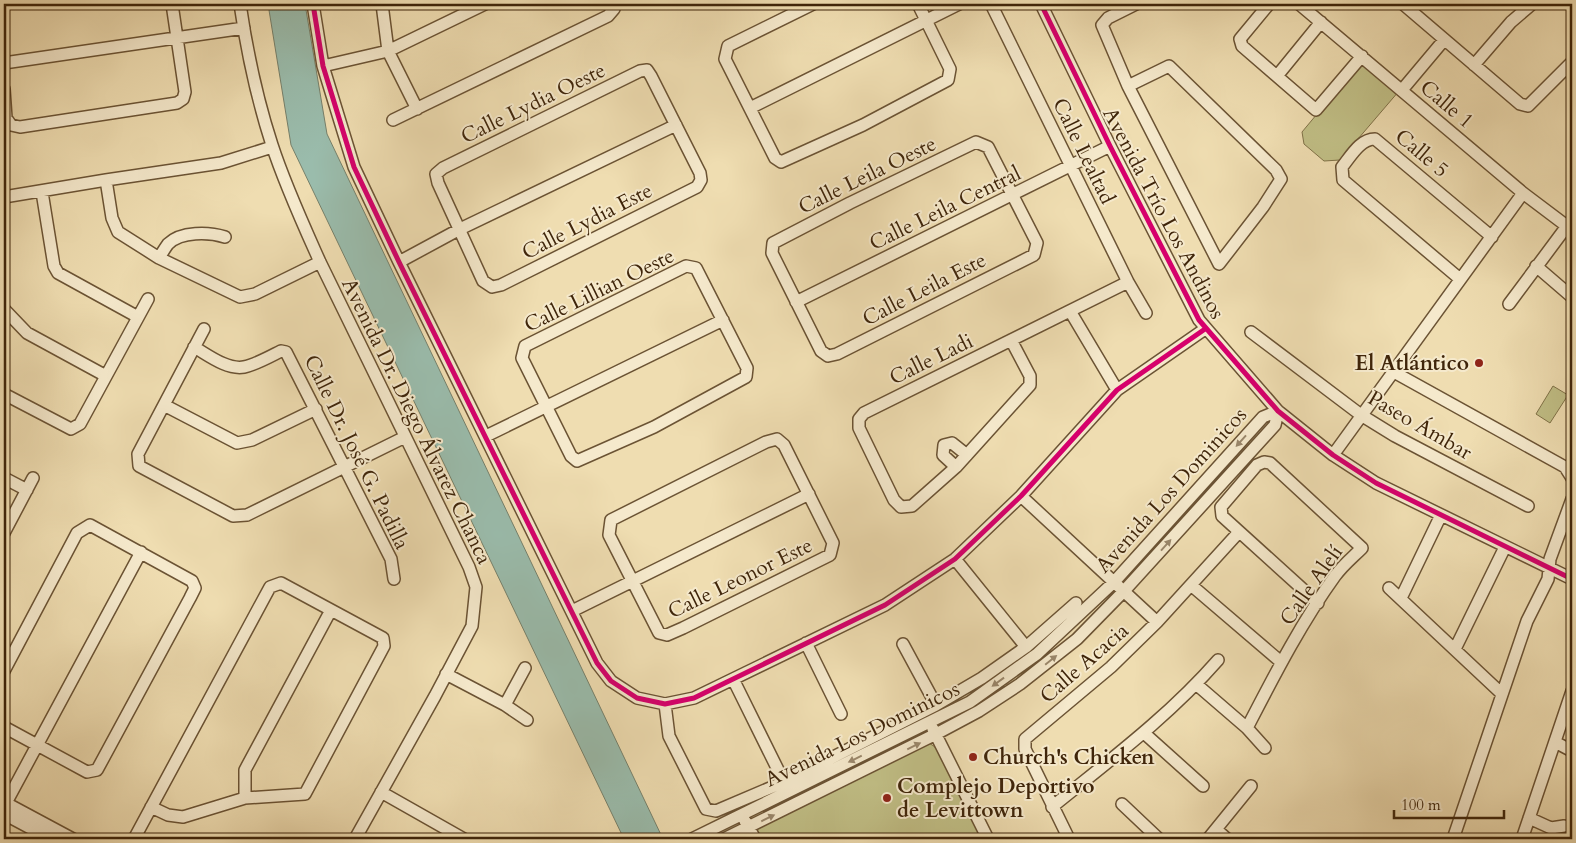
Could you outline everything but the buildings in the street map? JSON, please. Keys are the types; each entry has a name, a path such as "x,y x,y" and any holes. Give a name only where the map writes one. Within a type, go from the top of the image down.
{"street":[{"path":"4,89 6,118 11,125 20,127 177,103 183,99 186,92 172,4"},
{"name":"Avenida Dr. Diego Álvarez Chanca","path":"240,4 256,90 272,147 320,262 470,567 476,587 472,626 355,839"},
{"path":"313,4 323,66 354,167 597,663 611,681 637,698 665,704 694,698 885,605 954,559 1021,496 1117,390 1205,329"},
{"path":"382,4 388,51 417,109"},
{"path":"323,66 388,51 485,4"},
{"path":"393,120 608,16 614,9 614,4"},
{"path":"813,4 728,46 725,59 774,158 781,162 863,125 948,80 950,69 918,4"},
{"path":"750,108 959,4"},
{"name":"Calle Lealtad","path":"990,4 1128,282 1146,313"},
{"name":"Avenida Trío Los Andinos","path":"1041,4 1110,146 1205,329 1278,411 1333,455 1376,483 1572,579"},
{"path":"1128,86 1169,66 1276,170 1281,180 1263,207 1218,264 1128,86 1102,25 1108,18 1136,4"},
{"path":"1269,4 1240,39 1242,46 1316,110 1362,56"},
{"name":"Calle 1","path":"1299,4 1524,193 1569,228"},
{"path":"1403,4 1520,104 1528,106 1572,62"},
{"path":"1474,65 1510,22 1532,4"},
{"path":"1277,76 1321,22"},
{"path":"4,63 244,28"},
{"path":"1402,90 1444,40"},
{"name":"Calle Lydia Oeste","path":"460,229 438,183 436,174 443,168 640,71 647,70 652,76 676,125"},
{"path":"399,262 460,229 676,125"},
{"name":"Calle Lydia Este","path":"460,229 484,281 492,287 501,285 697,187 701,180 700,173 676,125"},
{"name":"Calle 5","path":"1460,279 1343,180 1342,167 1363,142 1375,139 1492,236"},
{"name":"Calle Leila Oeste","path":"796,302 772,253 773,243 850,203 976,142 988,147 1012,195"},
{"name":"Calle Leila Central","path":"796,302 1110,146"},
{"path":"4,197 220,163 272,147"},
{"path":"106,180 112,218 118,232 159,258 240,297 255,294 320,262"},
{"path":"42,192 54,266 58,273 138,317"},
{"path":"1333,455 1392,371 1524,193"},
{"name":"Calle Leila Este","path":"796,302 821,351 828,356 837,354 1034,255 1037,243 1012,195"},
{"path":"1509,304 1536,266 1569,228"},
{"path":"159,258 168,244 180,236 212,233 225,237"},
{"name":"Calle Lillian Oeste","path":"546,407 522,358 525,346 674,271 686,266 696,268 723,320"},
{"path":"1536,266 1572,297"},
{"name":"Calle Ladi","path":"956,467 912,506 901,507 894,500 858,428 859,419 864,413 1128,282"},
{"path":"4,394 71,430 80,424 148,299"},
{"path":"4,309 27,333 106,376"},
{"path":"1070,311 1117,390"},
{"path":"486,436 723,320 747,368 746,377 654,427 578,461 571,456 546,407"},
{"path":"204,329 138,454 139,466 233,516 247,515 405,436"},
{"name":"Paseo Ámbar","path":"1251,332 1361,415 1395,436 1528,506"},
{"path":"967,455 952,443 944,445 943,455 956,467 967,455 1030,385 1030,376 1011,340"},
{"name":"Calle Dr. José G. Padilla","path":"194,346 222,363 234,367 245,367 281,351 286,352 391,559 394,579"},
{"path":"1392,371 1513,437 1569,464 1572,478"},
{"path":"164,405 237,443 252,440 316,409"},
{"name":"Avenida Los Dominicos","path":"692,839 931,723 970,702 1037,654 1114,582 1263,416 1278,411"},
{"name":"Avenida Los Dominicos","path":"724,839 936,734 978,711 1020,684 1077,639 1124,591 1274,426 1278,411"},
{"path":"572,611 809,494 784,444 777,440 766,442 611,520 609,535 632,581"},
{"name":"Calle Alelí","path":"1239,532 1222,516 1221,507 1257,465 1264,462 1270,464 1362,548 1336,574 1281,662 1247,728"},
{"path":"4,478 26,490"},
{"path":"4,533 33,478"},
{"name":"Calle Leonor Este","path":"632,581 659,633 667,635 683,628 830,555 833,544 809,494"},
{"path":"1021,496 1157,622"},
{"path":"1453,839 1527,621 1548,579 1550,558 1572,498"},
{"path":"1401,598 1441,515"},
{"path":"4,671 77,533 90,525 192,581 194,588 190,598 96,770 87,772 4,727"},
{"path":"1239,532 1318,603"},
{"name":"Calle Acacia","path":"1069,839 1024,749 1025,739 1111,667 1157,622 1239,532"},
{"path":"1455,649 1505,547"},
{"path":"5,806 141,552"},
{"path":"954,559 1026,647"},
{"path":"134,839 151,807 270,587 281,583 383,638 384,646 305,794 245,798 183,817 168,815 151,807"},
{"path":"1191,584 1281,662"},
{"path":"1389,588 1502,694"},
{"path":"665,704 668,736 706,809 716,811 784,782 936,705 982,678 1026,647 1076,603"},
{"path":"245,798 245,770 331,610"},
{"path":"806,643 841,714"},
{"path":"903,644 936,705"},
{"path":"1052,807 1144,733 1196,684 1218,660"},
{"path":"505,705 525,668"},
{"path":"446,674 505,705 527,720"},
{"path":"733,679 784,782"},
{"path":"1196,684 1247,728 1265,748"},
{"path":"1522,839 1572,691"},
{"path":"931,723 988,839"},
{"path":"1144,733 1202,786"},
{"path":"1555,742 1572,751"},
{"path":"1208,839 1251,786"},
{"path":"381,792 464,839"},
{"path":"1122,804 1159,839"},
{"path":"5,806 51,839"},
{"path":"5,806 73,839"},
{"path":"741,815 755,839"},
{"path":"1529,818 1551,828 1564,826"},
{"path":"1217,830 1227,839"}],"shaded area":[{"path":"268,4 305,4 327,134 663,839 624,839 291,145"},
{"path":"1362,60 1399,91 1340,160 1324,161 1304,144 1302,132"},
{"path":"1553,386 1568,395 1550,423 1536,414"},
{"name":"Complejo Deportivo de Levittown","path":"929,743 935,747 942,757 985,839 727,839"}],"cycle path":[{"path":"313,4 323,66 354,167 597,663 611,681 637,698 665,704 694,698 885,605 955,559 1021,496 1117,390 1205,329"},
{"path":"1041,4 1110,146 1199,320 1278,411 1333,455 1376,483 1572,579"}],"place":[{"name":"El Atlántico","path":"1479,363"},
{"name":"Church's Chicken","path":"973,757"},
{"name":"Complejo Deportivo de Levittown","path":"887,798"}]}
